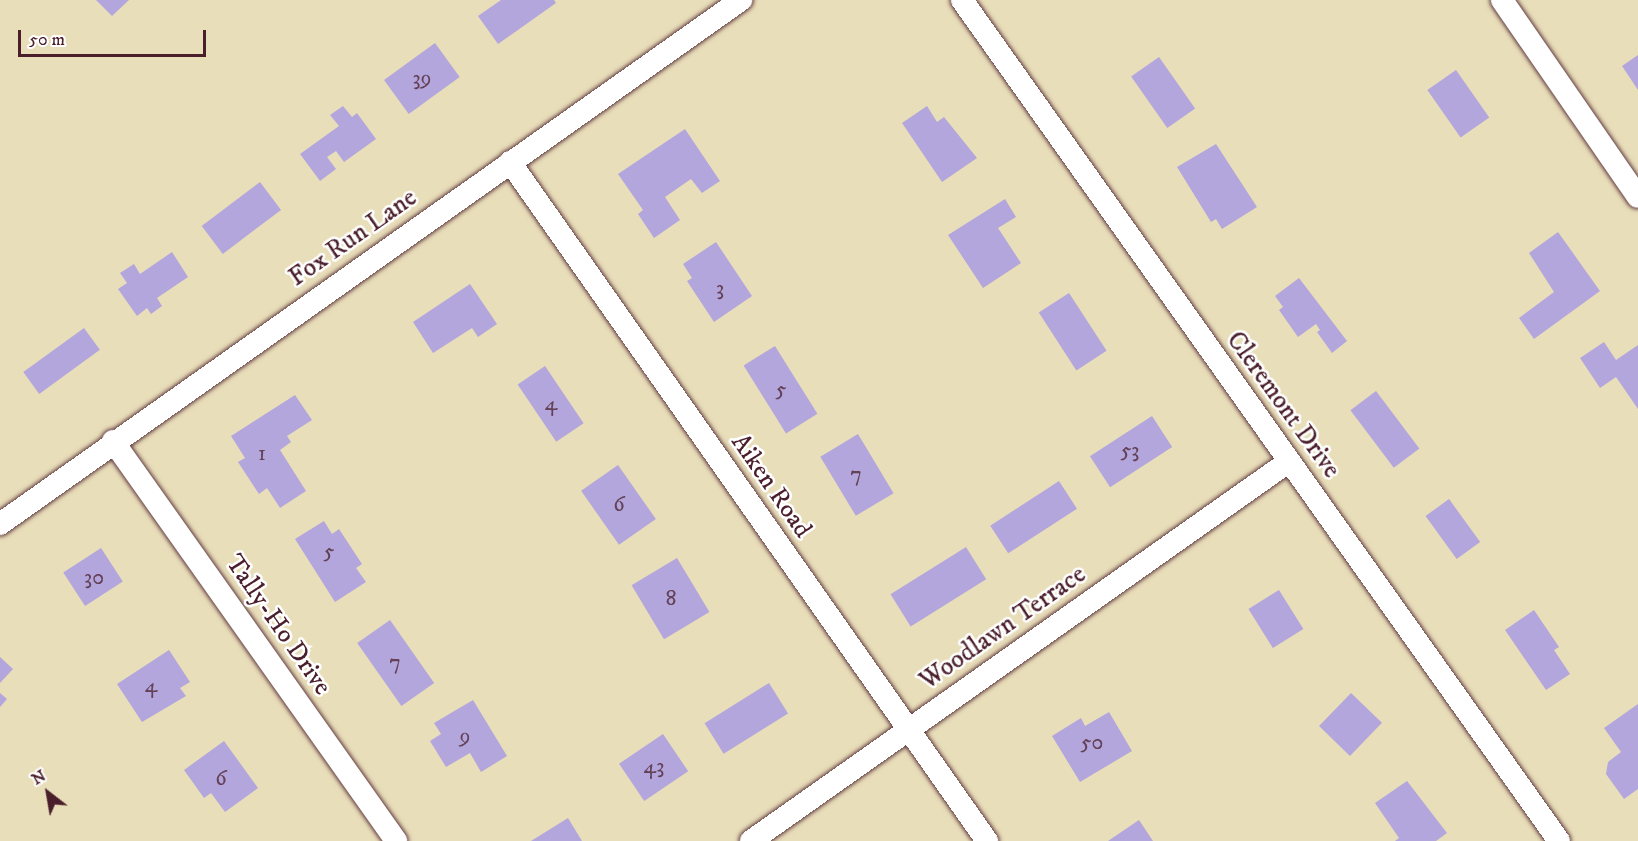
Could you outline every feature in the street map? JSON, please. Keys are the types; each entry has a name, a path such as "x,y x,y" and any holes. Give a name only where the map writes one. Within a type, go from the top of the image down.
{"street":[{"name":"Fox Run Lane","path":"0,525 113,441 741,0"},
{"name":"Cleremont Drive","path":"962,0 1559,841"},
{"path":"1502,0 1638,196"},
{"name":"Aiken Road","path":"510,162 987,841"},
{"name":"Tally-Ho Drive","path":"113,441 396,841"},
{"name":"Woodlawn Terrace","path":"751,841 1288,462"}],"building":[{"path":"96,0 129,0 112,16"},
{"path":"501,0 554,0 556,3 498,44 478,16"},
{"path":"435,43 460,77 409,114 384,80"},
{"path":"1638,55 1638,90 1622,66"},
{"path":"1159,57 1195,109 1167,128 1131,77"},
{"path":"1456,70 1489,118 1461,138 1427,90"},
{"path":"343,106 352,117 357,113 376,139 344,162 336,151 327,157 336,169 320,181 300,154 339,126 330,115"},
{"path":"927,106 937,122 944,117 977,158 942,182 902,123"},
{"path":"685,129 720,181 702,193 691,179 665,197 680,220 654,238 638,214 643,210 618,174"},
{"path":"1216,144 1257,207 1222,229 1216,219 1211,222 1177,167"},
{"path":"260,182 281,210 223,254 202,226"},
{"path":"1005,199 1016,217 998,228 1021,263 983,288 948,235"},
{"path":"1558,232 1600,291 1534,339 1519,318 1554,292 1529,253"},
{"path":"716,242 752,296 714,322 687,281 692,278 683,264"},
{"path":"172,252 188,277 157,298 162,306 151,314 147,308 137,316 118,289 127,283 120,273 134,264 140,274"},
{"path":"1299,278 1347,341 1332,353 1317,332 1320,330 1316,324 1298,337 1279,310 1283,307 1275,296"},
{"path":"470,284 497,324 478,337 472,328 433,353 413,322"},
{"path":"1069,293 1107,351 1076,370 1039,313"},
{"path":"84,328 100,350 39,394 23,372"},
{"path":"1604,342 1616,360 1638,345 1638,409 1616,377 1600,388 1580,358"},
{"path":"775,346 817,414 786,433 744,366"},
{"path":"545,366 584,423 556,442 518,384"},
{"path":"1376,391 1419,449 1394,468 1350,410"},
{"path":"295,395 312,420 287,436 291,442 280,450 306,491 280,508 267,488 259,494 238,462 245,458 231,436"},
{"path":"1152,416 1172,447 1110,487 1090,456"},
{"path":"858,434 894,493 856,516 820,457"},
{"path":"618,465 656,519 619,545 581,491"},
{"path":"1059,481 1077,509 1008,553 990,526"},
{"path":"1449,499 1480,542 1457,559 1426,516"},
{"path":"324,521 332,534 339,529 362,564 356,568 366,582 335,602 295,539"},
{"path":"966,547 986,579 911,626 891,594"},
{"path":"101,548 123,582 85,606 63,573"},
{"path":"677,558 709,612 664,639 632,585"},
{"path":"1279,590 1303,629 1273,648 1248,609"},
{"path":"1534,610 1559,647 1554,650 1570,674 1546,690 1505,630"},
{"path":"390,620 434,683 401,706 357,643"},
{"path":"169,650 190,682 180,688 186,696 142,722 117,684"},
{"path":"0,657 13,669 0,683"},
{"path":"769,683 788,714 724,754 705,723"},
{"path":"0,693 7,699 0,707"},
{"path":"1351,693 1382,723 1350,756 1319,726"},
{"path":"473,700 507,756 481,772 470,753 446,767 430,741 441,734 434,723"},
{"path":"1638,704 1638,789 1624,799 1606,774 1608,762 1621,752 1604,728"},
{"path":"1109,712 1132,751 1080,782 1052,736 1081,718 1085,726"},
{"path":"663,734 688,771 644,801 619,764"},
{"path":"224,741 258,788 225,812 211,793 204,798 184,770"},
{"path":"1407,781 1447,833 1436,841 1395,841 1399,838 1375,803"},
{"path":"568,818 582,841 531,841"},
{"path":"1139,820 1153,841 1108,841"}]}
